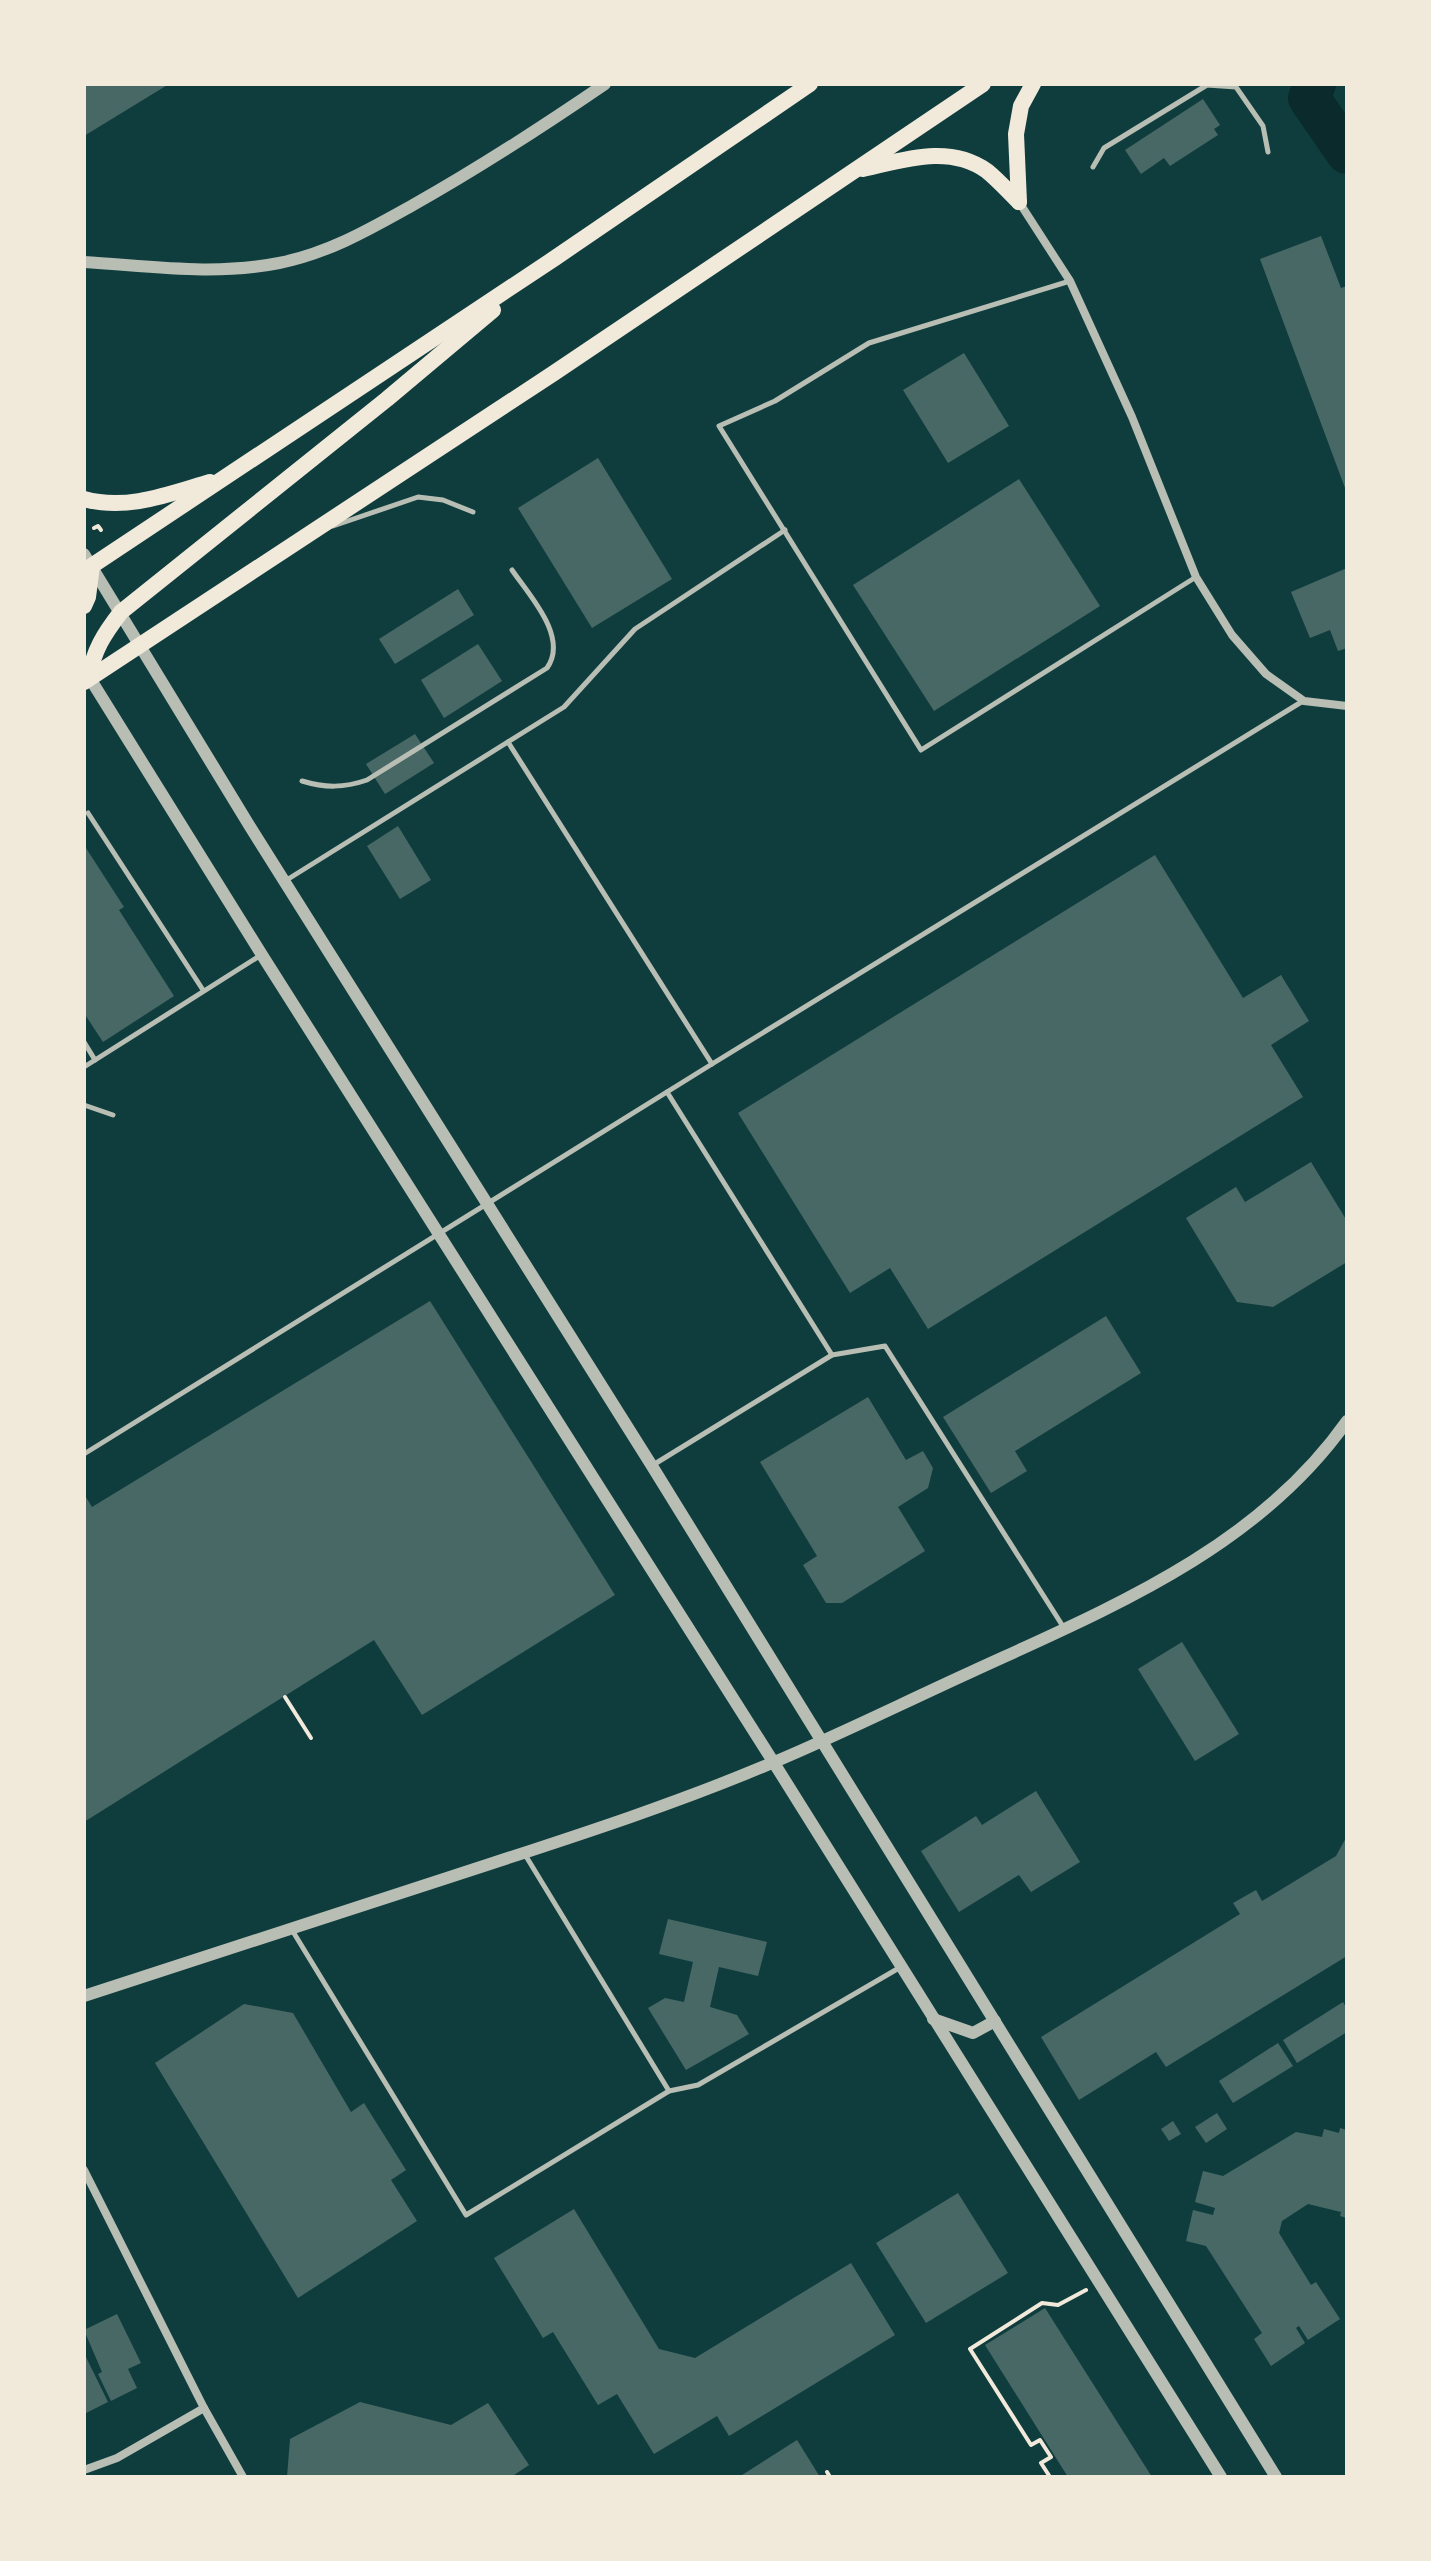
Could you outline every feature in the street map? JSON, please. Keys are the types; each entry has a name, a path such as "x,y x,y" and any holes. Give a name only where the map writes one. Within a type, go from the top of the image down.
{"highway":[{"path":"84,606 88,597 87,564 227,476 810,84"},
{"path":"86,676 142,646 983,84"},
{"path":"1019,202 1016,134 1021,106 1033,84"},
{"path":"854,171 928,155 960,157 986,171 1019,202"},
{"path":"86,676 104,633 121,612 387,399 555,258"},
{"path":"84,499 121,504 155,498 227,476"}],"street":[{"path":"84,262 175,271 221,270 278,263 313,254 348,241 443,188 605,84"},
{"path":"1019,202 1070,281 1132,417 1196,577 1232,635 1266,674 1304,701 1347,706"},
{"path":"87,564 121,612 284,881 652,1466 1276,2477"},
{"path":"86,676 774,1763 1221,2477"},
{"path":"84,1996 524,1853 774,1763 1065,1629 1203,1557 1256,1520 1296,1483 1347,1421"},
{"path":"933,2019 973,2033 995,2021"},
{"path":"84,2170 204,2408 243,2477"},
{"path":"84,2470 117,2458 204,2408"}],"lane":[{"path":"1093,167 1104,148 1207,85 1236,87 1263,126 1268,152"},
{"path":"1070,281 869,343 775,401 719,426 921,750 1196,577"},
{"path":"310,535 418,497 443,500 473,512"},
{"path":"284,881 564,707 635,629 785,530"},
{"path":"302,781 323,788 350,786 367,780 547,668 552,661 554,646 551,631 512,570"},
{"path":"84,1454 1304,701"},
{"path":"508,742 712,1064"},
{"path":"88,813 203,990"},
{"path":"84,1067 262,955"},
{"path":"84,1042 95,1060"},
{"path":"667,1092 832,1355"},
{"path":"84,1105 113,1115"},
{"path":"652,1466 832,1355 885,1346 1065,1629"},
{"path":"524,1853 669,2091"},
{"path":"291,1928 466,2215 669,2091 698,2085 900,1967"}],"path":[{"path":"94,528 98,526 101,530"},
{"path":"285,1697 311,1738"},
{"path":"1050,2477 1041,2463 1051,2457 1040,2440 1031,2445 970,2349 1042,2303 1058,2305 1098,2283"}],"building":[{"path":"84,84 169,84 84,136"},
{"path":"1203,99 1220,125 1214,129 1218,135 1170,166 1164,158 1141,174 1125,150"},
{"path":"1321,236 1341,288 1347,286 1345,488 1260,259"},
{"path":"964,353 1009,426 948,463 903,390"},
{"path":"598,458 672,579 592,628 518,508"},
{"path":"1019,479 1100,606 934,711 853,585"},
{"path":"1347,568 1347,648 1338,651 1330,630 1310,638 1291,592"},
{"path":"458,589 474,615 395,664 379,639"},
{"path":"478,644 502,681 444,718 421,680"},
{"path":"415,734 434,763 385,794 366,764"},
{"path":"398,826 431,880 400,899 367,846"},
{"path":"84,845 124,907 119,910 174,996 103,1042 84,1013"},
{"path":"1155,855 1243,998 1281,975 1309,1021 1271,1045 1303,1097 928,1329 890,1268 850,1293 738,1113"},
{"path":"1311,1162 1347,1221 1347,1262 1273,1307 1237,1302 1186,1218 1236,1187 1245,1202"},
{"path":"430,1301 615,1595 422,1715 374,1640 84,1822 84,1494 92,1507"},
{"path":"1106,1316 1141,1373 1015,1451 1027,1471 991,1493 943,1417"},
{"path":"868,1397 906,1460 923,1451 933,1468 928,1488 898,1507 925,1551 842,1603 826,1603 803,1565 817,1556 760,1462"},
{"path":"1182,1642 1239,1734 1195,1761 1138,1669"},
{"path":"1036,1791 1080,1862 1031,1892 1019,1875 959,1912 921,1851 976,1816 982,1825"},
{"path":"1347,1836 1347,1956 1166,2067 1156,2052 1079,2100 1041,2037 1240,1914 1233,1903 1256,1890 1262,1901 1336,1856"},
{"path":"668,1919 767,1942 758,1976 719,1967 710,2007 737,2015 749,2034 686,2070 648,2008 665,1998 684,2002 693,1962 659,1954"},
{"path":"1343,2002 1347,2009 1347,2032 1297,2063 1283,2040"},
{"path":"244,2004 293,2013 351,2112 364,2103 406,2170 391,2180 417,2221 298,2298 155,2063"},
{"path":"1278,2043 1293,2066 1233,2103 1219,2081"},
{"path":"1217,2113 1227,2129 1206,2143 1195,2127"},
{"path":"1173,2121 1181,2134 1169,2141 1161,2129"},
{"path":"1340,2128 1347,2130 1347,2218 1340,2216 1341,2212 1308,2204 1282,2221 1279,2233 1311,2285 1316,2282 1340,2319 1308,2340 1299,2326 1296,2328 1305,2343 1271,2366 1254,2339 1262,2333 1206,2246 1186,2241 1193,2210 1213,2215 1215,2208 1195,2202 1203,2171 1223,2176 1296,2132 1322,2137 1324,2129 1339,2133"},
{"path":"958,2193 1008,2273 926,2323 876,2243"},
{"path":"574,2209 659,2349 695,2358 851,2263 895,2335 729,2436 717,2416 654,2454 617,2394 598,2405 553,2332 543,2338 494,2258"},
{"path":"1045,2308 1152,2477 1068,2477 985,2345"},
{"path":"117,2314 141,2363 128,2369 137,2388 111,2401 98,2374 102,2372 84,2330"},
{"path":"84,2353 108,2402 84,2414"},
{"path":"360,2402 451,2425 488,2403 529,2465 511,2477 287,2477 290,2439"},
{"path":"797,2440 820,2477 739,2477"}],"waterway":[{"path":"1315,84 1309,98 1347,153"}]}
